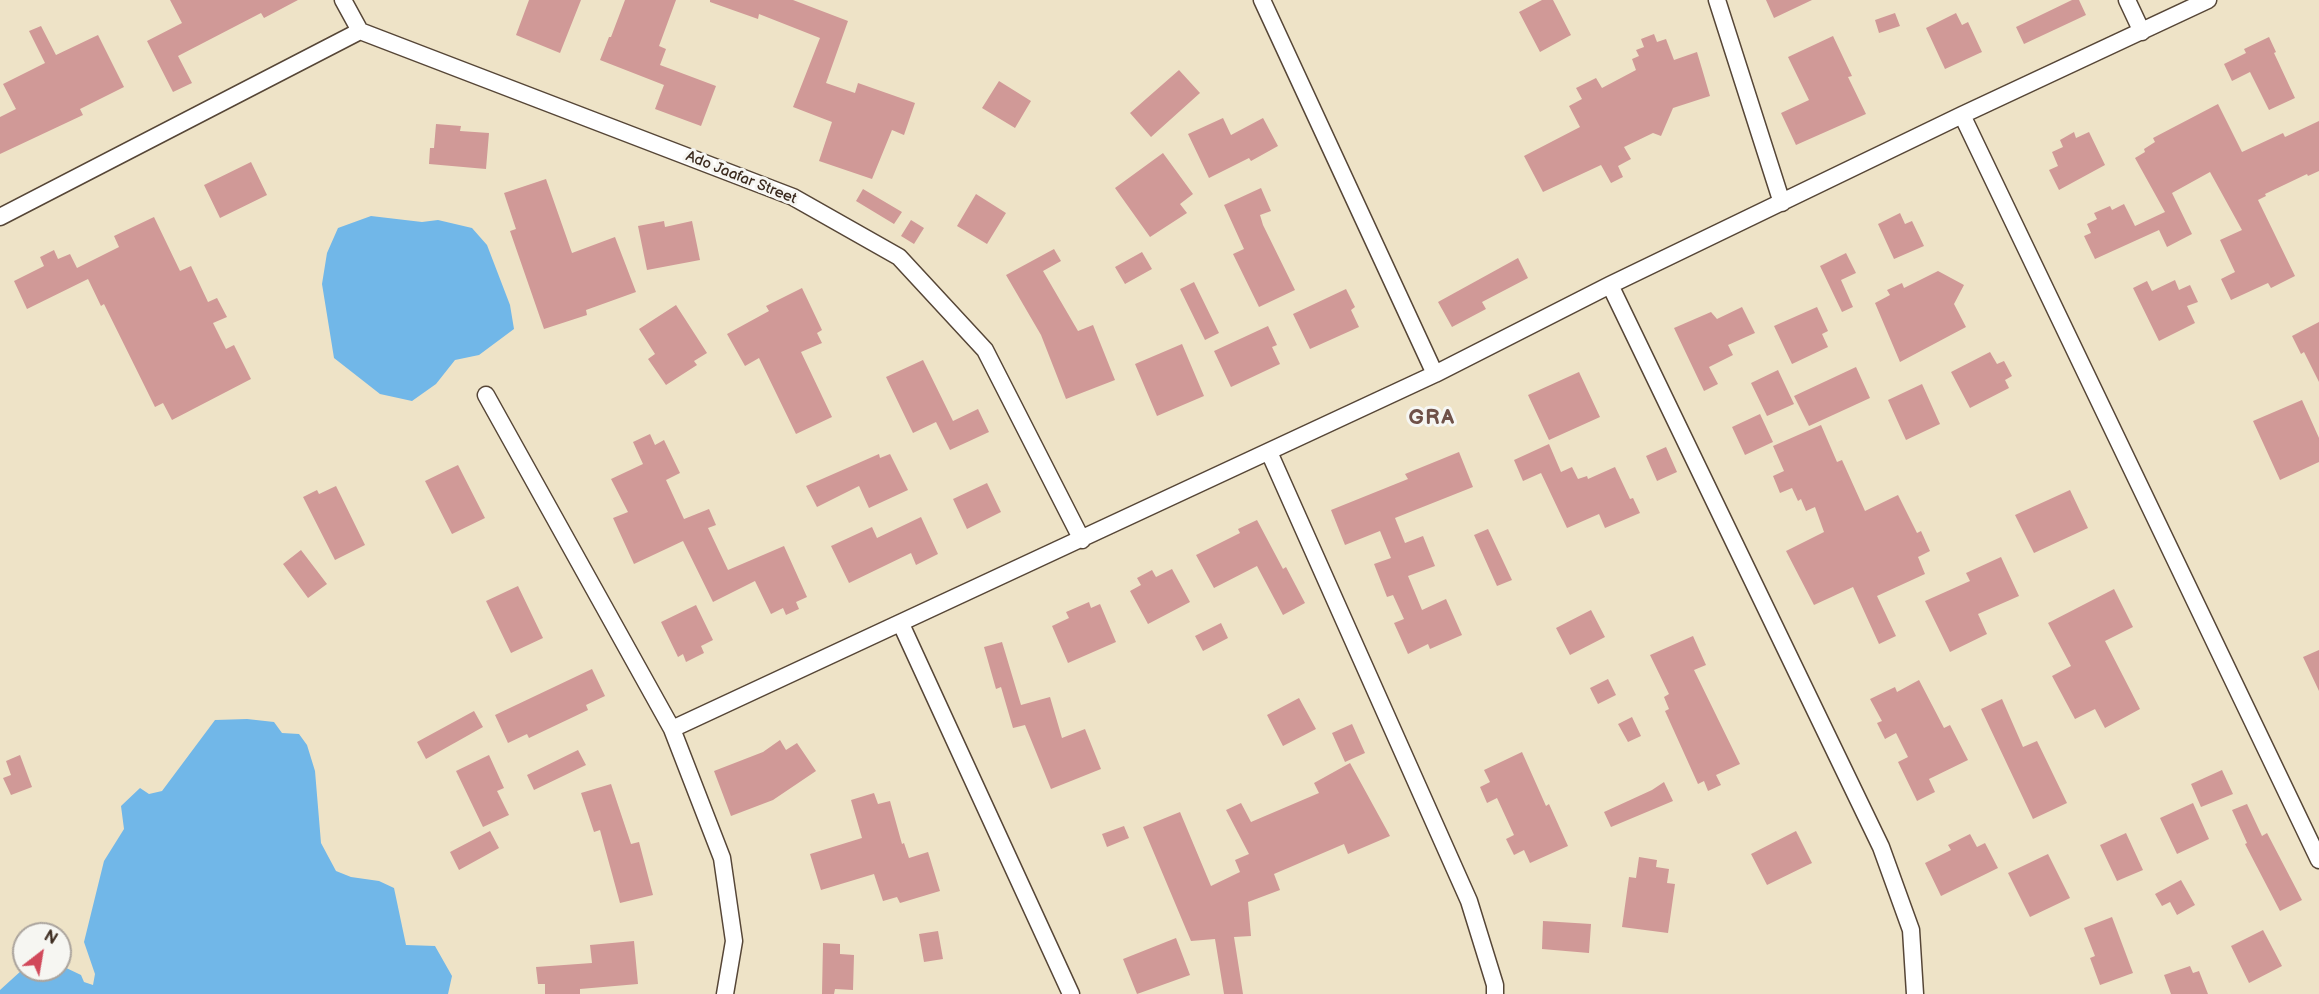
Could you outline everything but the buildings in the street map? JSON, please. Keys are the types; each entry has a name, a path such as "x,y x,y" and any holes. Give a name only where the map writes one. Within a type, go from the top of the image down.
{"street":[{"path":"0,217 360,31 343,0"},
{"path":"1262,0 1435,374"},
{"path":"1717,0 1782,203"},
{"path":"2127,0 2142,32"},
{"path":"672,729 1435,374 1610,285 1962,115 2208,0"},
{"name":"Ado Jaafar Street","path":"360,31 793,197 899,257 985,350 1082,540"},
{"path":"1962,115 2319,860"},
{"path":"1610,285 1881,848 1911,930 1915,994"},
{"path":"486,395 672,729 722,858 734,941 725,994"},
{"path":"1269,452 1469,901 1495,985 1495,994"},
{"path":"901,624 1071,994"}],"water":[{"path":"371,216 422,222 438,220 472,228 487,245 510,305 514,329 479,355 455,360 436,384 412,401 380,394 334,358 322,284 327,253 338,228"},
{"path":"247,719 274,722 282,733 299,734 307,745 315,771 321,843 336,871 351,877 379,881 394,888 406,945 435,946 452,976 448,994 0,994 0,990 12,979 12,982 72,982 72,971 81,975 84,982 93,985 95,974 84,942 104,861 124,829 121,806 140,788 149,794 162,791 215,720"}],"district":[{"name":"GRA","path":"1432,419"}]}
